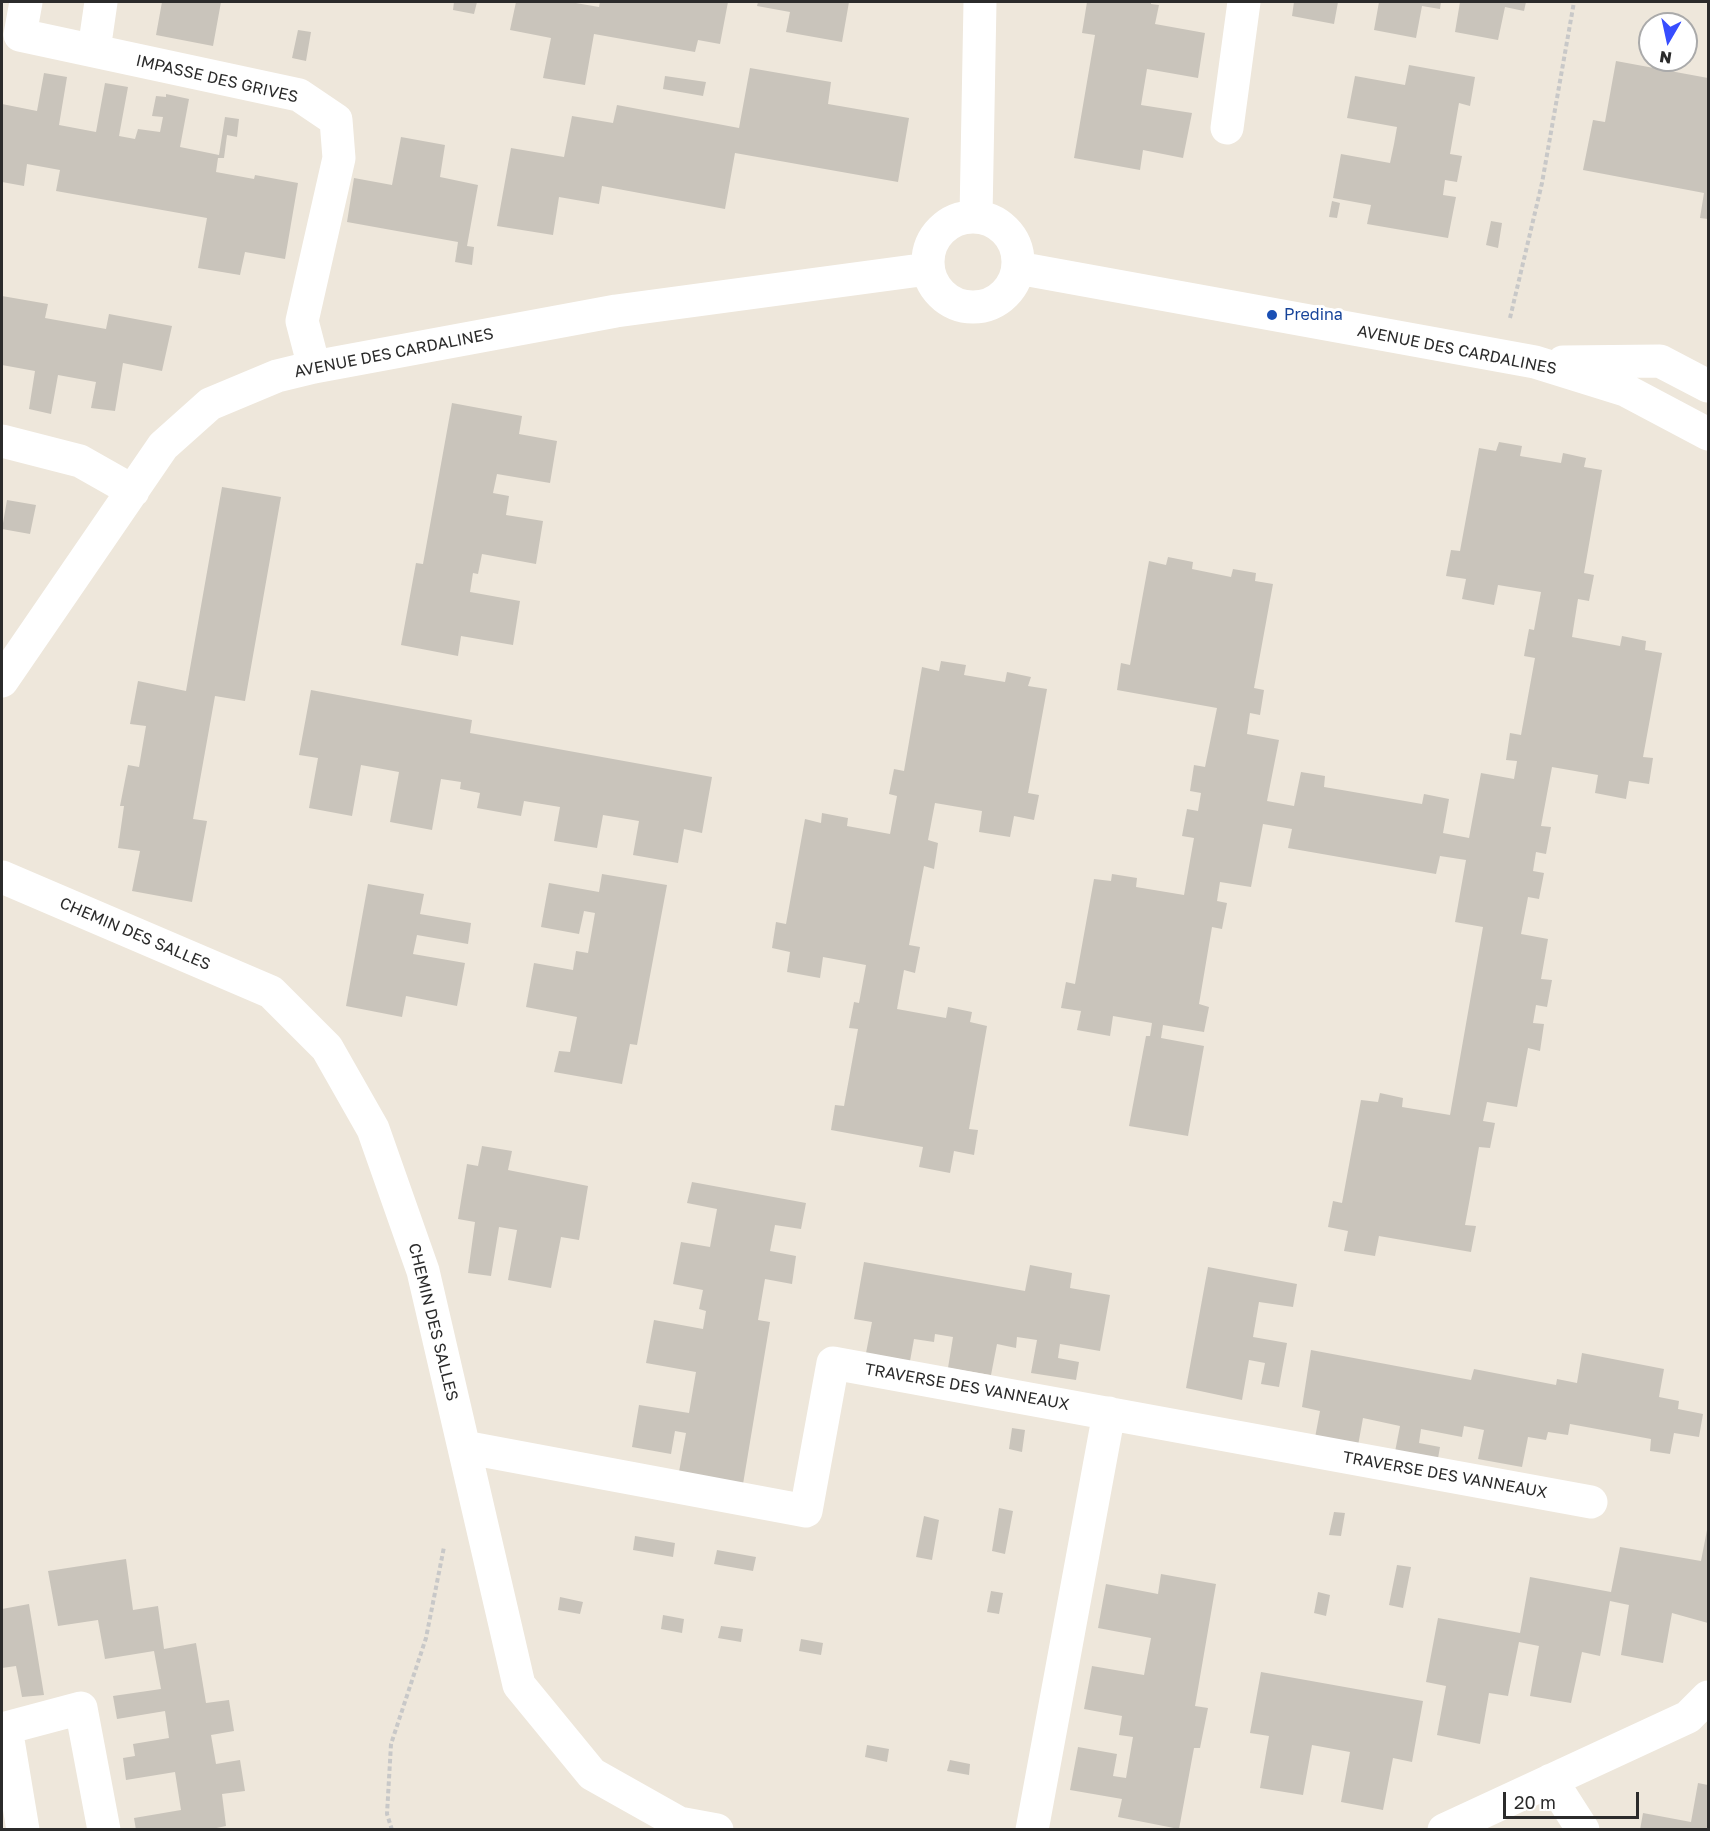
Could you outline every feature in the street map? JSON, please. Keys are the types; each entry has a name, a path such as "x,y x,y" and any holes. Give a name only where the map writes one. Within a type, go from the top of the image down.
{"street":[{"name":"IMPASSE DES GRIVES","path":"26,2 20,35 299,95 336,120 339,158 302,321 314,367"},
{"path":"94,50 101,2"},
{"path":"976,216 980,2"},
{"path":"1227,128 1245,2"},
{"path":"976,216 991,219 1013,240 1018,254 1018,268 1014,281 996,301 969,307 947,299 938,291 928,269 927,255 939,231 950,222 976,216"},
{"name":"AVENUE DES CARDALINES","path":"1018,268 1534,362 1625,390 1708,434"},
{"name":"AVENUE DES CARDALINES","path":"2,681 163,446 210,404 277,376 314,367 616,311 928,269"},
{"path":"1534,362 1660,361 1708,386"},
{"path":"2,441 80,461 133,491"},
{"name":"CHEMIN DES SALLES","path":"2,877 271,992 327,1047 373,1129 423,1271 519,1685 592,1774 678,1826 717,1830"},
{"name":"TRAVERSE DES VANNEAUX","path":"464,1447 806,1511 833,1363 1591,1502"},
{"path":"1032,1830 1109,1413"},
{"path":"1444,1830 1688,1717 1708,1697"},
{"path":"23,1830 4,1728 81,1708 104,1830"},
{"path":"1551,1780 1583,1830"}],"path":[{"path":"1500,356 1542,183 1574,2"},
{"path":"392,1830 387,1814 390,1744 426,1638 446,1537"}],"building":[{"path":"162,2 221,2 213,46 156,35"},
{"path":"454,2 477,2 474,14 453,10"},
{"path":"516,2 570,2 599,7 600,2 728,2 720,44 698,40 695,52 594,34 585,85 543,78 551,38 510,30"},
{"path":"758,2 849,2 842,42 786,32 790,12 757,6"},
{"path":"1087,2 1151,2 1151,4 1159,5 1155,24 1205,33 1198,78 1147,69 1141,105 1192,113 1183,158 1143,150 1140,170 1074,158 1095,35 1082,33"},
{"path":"1294,2 1338,2 1334,24 1292,16"},
{"path":"1379,2 1441,2 1440,9 1422,6 1416,38 1374,30"},
{"path":"1460,2 1526,2 1524,11 1505,7 1498,40 1455,32"},
{"path":"298,30 311,32 306,61 292,58"},
{"path":"1616,61 1638,65 1638,72 1676,72 1708,78 1708,219 1700,218 1704,193 1583,170 1593,120 1605,122"},
{"path":"1409,65 1475,77 1470,106 1459,103 1450,154 1462,156 1457,182 1445,180 1443,195 1456,197 1448,238 1367,224 1371,205 1333,198 1341,154 1390,163 1394,144 1397,127 1347,118 1355,76 1405,85"},
{"path":"750,68 831,82 828,104 909,118 898,182 735,153 725,209 602,186 599,204 559,197 553,235 497,226 511,148 564,157 572,116 613,123 617,105 739,128"},
{"path":"44,73 67,77 59,125 96,132 105,83 128,87 119,136 135,139 138,129 160,132 163,117 152,116 156,96 166,97 166,94 189,99 180,147 219,155 225,117 239,119 237,137 227,135 224,158 218,158 216,172 254,179 255,175 298,183 285,259 245,252 240,275 198,268 207,218 56,191 60,170 27,164 24,186 2,182 2,104 37,111"},
{"path":"665,76 706,82 703,96 663,89"},
{"path":"401,137 445,145 440,177 478,185 467,246 474,247 472,265 455,262 458,242 347,222 354,178 392,185"},
{"path":"1332,201 1340,203 1337,218 1329,217"},
{"path":"1491,221 1502,223 1498,248 1486,245"},
{"path":"2,296 48,304 45,318 106,329 109,314 172,326 162,371 123,363 115,411 91,408 96,382 58,375 51,414 29,409 35,371 2,365"},
{"path":"452,403 522,416 519,434 557,441 550,483 497,474 493,493 509,496 506,515 543,521 536,564 482,554 478,574 473,573 470,592 520,601 513,645 461,636 458,656 401,645 416,563 423,564"},
{"path":"1499,442 1522,446 1520,456 1561,463 1563,453 1586,458 1584,467 1602,470 1584,573 1594,575 1589,601 1578,599 1572,637 1620,646 1622,636 1646,641 1645,650 1662,653 1643,757 1653,758 1649,784 1629,781 1626,799 1595,793 1598,775 1552,767 1541,826 1551,827 1546,854 1536,852 1533,871 1544,873 1539,899 1528,897 1521,934 1548,939 1541,979 1552,980 1547,1007 1536,1005 1533,1023 1544,1024 1540,1051 1528,1048 1517,1107 1487,1102 1483,1121 1495,1123 1490,1148 1479,1147 1465,1225 1476,1226 1471,1252 1379,1236 1375,1256 1344,1251 1348,1231 1328,1227 1333,1201 1342,1203 1361,1100 1378,1102 1380,1093 1403,1098 1402,1107 1450,1115 1483,927 1455,922 1466,860 1440,856 1436,874 1288,848 1292,829 1263,824 1251,887 1220,882 1217,901 1227,903 1222,929 1212,927 1199,1004 1209,1007 1204,1032 1163,1025 1161,1038 1204,1046 1188,1136 1129,1126 1146,1036 1150,1036 1152,1023 1113,1016 1110,1036 1077,1030 1081,1011 1061,1008 1066,982 1075,984 1094,879 1111,881 1112,874 1137,878 1136,887 1184,895 1194,838 1182,836 1187,809 1198,811 1201,793 1190,791 1194,765 1205,767 1217,708 1117,690 1121,663 1130,665 1149,561 1166,565 1168,557 1193,562 1192,569 1231,577 1233,569 1256,573 1255,581 1273,584 1254,688 1264,690 1260,715 1250,713 1247,734 1279,740 1267,801 1294,806 1301,772 1325,776 1324,787 1422,804 1424,794 1449,799 1443,833 1469,838 1481,773 1514,779 1517,761 1506,760 1510,733 1521,735 1535,658 1524,656 1529,629 1534,630 1541,592 1498,585 1494,605 1462,599 1466,579 1446,576 1451,550 1460,551 1479,448 1496,451"},
{"path":"222,487 281,497 245,701 215,696 193,819 207,821 192,902 132,891 140,851 118,848 124,806 120,806 128,765 139,767 146,726 130,724 138,681 186,691"},
{"path":"7,500 36,505 30,534 2,529"},
{"path":"941,661 966,665 964,675 1005,682 1007,672 1031,677 1028,686 1047,689 1028,793 1039,795 1034,820 1014,816 1010,837 979,832 982,811 935,803 928,840 938,843 934,869 924,866 909,945 920,947 915,973 904,970 897,1009 946,1018 948,1007 972,1012 970,1022 987,1026 969,1129 978,1130 974,1155 954,1151 950,1173 919,1167 923,1147 831,1130 835,1105 844,1106 858,1029 849,1028 854,1002 859,1003 866,965 823,957 820,978 787,972 790,952 772,948 776,922 786,924 805,819 821,823 822,813 848,818 847,826 890,834 897,796 889,794 894,769 904,771 922,667 939,671"},
{"path":"311,690 472,720 470,733 712,777 702,833 684,829 678,863 633,855 639,821 603,815 597,848 554,841 560,807 524,801 521,816 477,808 480,793 460,789 461,782 441,779 432,830 390,822 399,772 361,765 352,816 309,808 318,758 299,755"},
{"path":"602,874 667,885 637,1045 630,1044 622,1084 554,1072 559,1051 570,1052 577,1017 526,1007 534,963 573,970 576,951 588,953 595,913 584,911 579,934 541,927 549,883 599,892"},
{"path":"368,884 424,894 420,914 471,923 468,944 417,935 413,954 465,963 457,1006 406,996 402,1017 346,1006"},
{"path":"482,1146 512,1151 508,1170 588,1186 579,1240 561,1237 551,1288 508,1280 517,1230 499,1227 491,1276 468,1273 475,1222 458,1219 467,1164 478,1166"},
{"path":"692,1182 806,1203 801,1229 775,1225 770,1251 796,1256 792,1284 765,1279 758,1320 770,1322 743,1484 679,1472 686,1433 675,1431 671,1454 632,1447 639,1405 689,1413 696,1372 646,1363 654,1320 703,1329 706,1311 699,1309 703,1290 673,1284 681,1242 710,1247 717,1209 687,1203"},
{"path":"864,1262 1025,1291 1030,1265 1072,1273 1070,1288 1110,1295 1100,1351 1060,1344 1058,1358 1079,1362 1076,1380 1031,1373 1037,1340 1017,1337 1016,1348 997,1344 991,1375 948,1368 953,1337 935,1334 934,1342 914,1339 910,1361 866,1353 872,1322 854,1319"},
{"path":"1208,1267 1297,1284 1293,1307 1259,1302 1253,1337 1287,1343 1279,1387 1261,1384 1265,1363 1249,1360 1242,1400 1186,1388"},
{"path":"1311,1350 1471,1380 1474,1369 1556,1385 1557,1379 1577,1383 1582,1353 1664,1369 1659,1397 1679,1401 1678,1409 1703,1414 1699,1437 1674,1433 1670,1454 1650,1451 1651,1439 1570,1424 1568,1435 1548,1432 1546,1440 1528,1437 1522,1467 1478,1459 1484,1430 1464,1426 1462,1437 1421,1429 1419,1443 1440,1447 1437,1464 1394,1457 1400,1426 1363,1418 1357,1451 1314,1443 1320,1411 1302,1407"},
{"path":"1012,1428 1025,1430 1022,1452 1009,1449"},
{"path":"999,1508 1013,1511 1005,1554 992,1551"},
{"path":"1334,1512 1345,1513 1341,1536 1329,1535"},
{"path":"924,1516 939,1520 932,1560 916,1557"},
{"path":"1707,1530 1708,1623 1672,1613 1663,1663 1621,1655 1629,1605 1610,1601 1600,1656 1582,1652 1571,1703 1530,1696 1539,1646 1519,1642 1508,1696 1489,1693 1480,1744 1437,1735 1446,1686 1426,1682 1438,1618 1520,1633 1530,1577 1611,1592 1620,1547 1701,1561"},
{"path":"635,1536 675,1543 673,1557 633,1550"},
{"path":"717,1550 756,1557 753,1571 714,1564"},
{"path":"126,1559 133,1610 158,1606 164,1649 196,1643 206,1703 229,1700 234,1731 211,1735 216,1764 240,1760 245,1791 222,1794 226,1826 207,1830 136,1830 134,1818 181,1810 175,1772 126,1780 123,1758 135,1756 133,1744 169,1738 165,1711 117,1719 113,1696 161,1689 154,1651 105,1659 98,1620 58,1626 48,1571"},
{"path":"1397,1565 1411,1567 1403,1608 1389,1605"},
{"path":"1161,1574 1216,1584 1195,1706 1208,1708 1200,1748 1194,1748 1179,1829 1118,1817 1122,1799 1070,1790 1078,1747 1117,1754 1113,1776 1126,1778 1133,1737 1119,1735 1122,1716 1084,1709 1092,1666 1144,1675 1151,1638 1098,1628 1106,1584 1158,1594"},
{"path":"991,1591 1003,1593 999,1614 987,1612"},
{"path":"1318,1592 1330,1595 1326,1616 1314,1613"},
{"path":"560,1597 583,1602 580,1614 558,1610"},
{"path":"29,1604 44,1695 22,1697 16,1666 2,1668 2,1609"},
{"path":"663,1615 684,1619 682,1633 661,1629"},
{"path":"721,1626 743,1629 741,1642 718,1638"},
{"path":"801,1639 823,1643 821,1655 799,1651"},
{"path":"1261,1672 1423,1701 1412,1762 1393,1758 1383,1810 1341,1802 1350,1752 1312,1745 1303,1795 1260,1788 1269,1736 1250,1733"},
{"path":"867,1745 889,1749 887,1762 865,1757"},
{"path":"950,1760 970,1764 969,1775 947,1771"},
{"path":"1698,1783 1708,1785 1708,1830 1640,1830 1643,1813 1691,1822"}],"place":[{"name":"Predina","path":"1272,315"}]}
